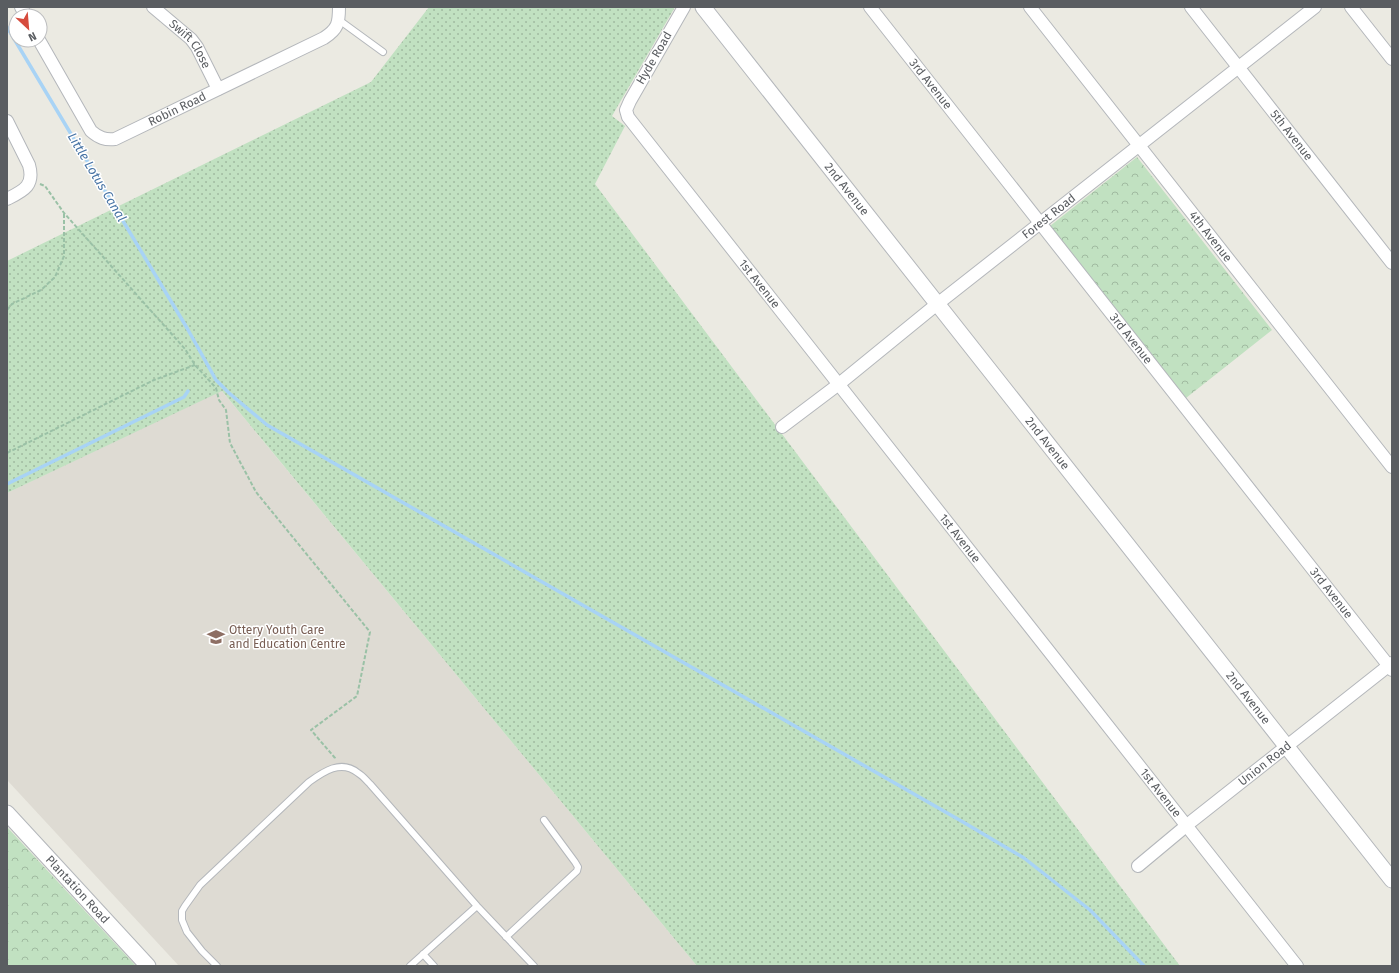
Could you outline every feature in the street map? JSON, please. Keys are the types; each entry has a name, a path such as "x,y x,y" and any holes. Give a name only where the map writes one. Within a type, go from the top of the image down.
{"street":[{"name":"Swift Close","path":"153,7 191,38 218,89"},
{"path":"339,7 339,20"},
{"name":"Hyde Road","path":"626,110 684,7"},
{"name":"2nd Avenue","path":"703,7 1392,880"},
{"name":"3rd Avenue","path":"870,7 1040,224 1391,666"},
{"name":"4th Avenue","path":"1030,7 1392,466"},
{"name":"5th Avenue","path":"1191,7 1392,263"},
{"name":"Forest Road","path":"782,427 839,384 938,304 1315,7"},
{"path":"1351,7 1392,59"},
{"name":"Robin Road","path":"44,48 91,131 97,136 106,140 115,139 324,38 332,33 339,20"},
{"name":"1st Avenue","path":"626,110 632,123 1298,966"},
{"path":"7,121 31,171 28,185 23,191 7,199"},
{"name":"Union Road","path":"1138,866 1391,666"},
{"name":"Plantation Road","path":"7,813 148,966"}],"lane":[{"path":"339,20 383,52"},
{"path":"216,966 202,951 188,932 182,920 182,911 185,906 200,885 309,782 325,770 336,767 348,768 357,772 370,784 477,906 534,966"},
{"path":"506,937 577,871 578,867 575,862 544,820"},
{"path":"410,966 477,906"},
{"path":"423,954 434,966"}],"path":[{"path":"30,179 45,186 64,213 184,349 195,365 216,388 219,400 226,410 230,443 256,492 370,632 357,696 311,730 335,758 336,767"},
{"path":"7,310 12,304 41,290 55,277 64,256 64,213"},
{"path":"7,452 154,380 195,365"}],"shaded area":[{"name":"Ottery Youth Care and Education Centre","path":"221,390 697,966 179,966 7,780 7,493"}],"green space":[{"path":"429,7 675,7 612,116 625,126 595,184 1180,966 697,966 222,391 7,493 7,261 371,82"},
{"path":"1137,157 1272,330 1186,398 1050,226"},
{"path":"7,827 136,966 7,966"}],"waterway":[{"name":"Little Lotus Canal","path":"7,27 187,328 216,380 267,425 1024,858 1090,910 1144,966"},
{"path":"7,484 184,397 188,391"}],"place":[{"name":"Ottery Youth Care and Education Centre","path":"216,637"}]}
